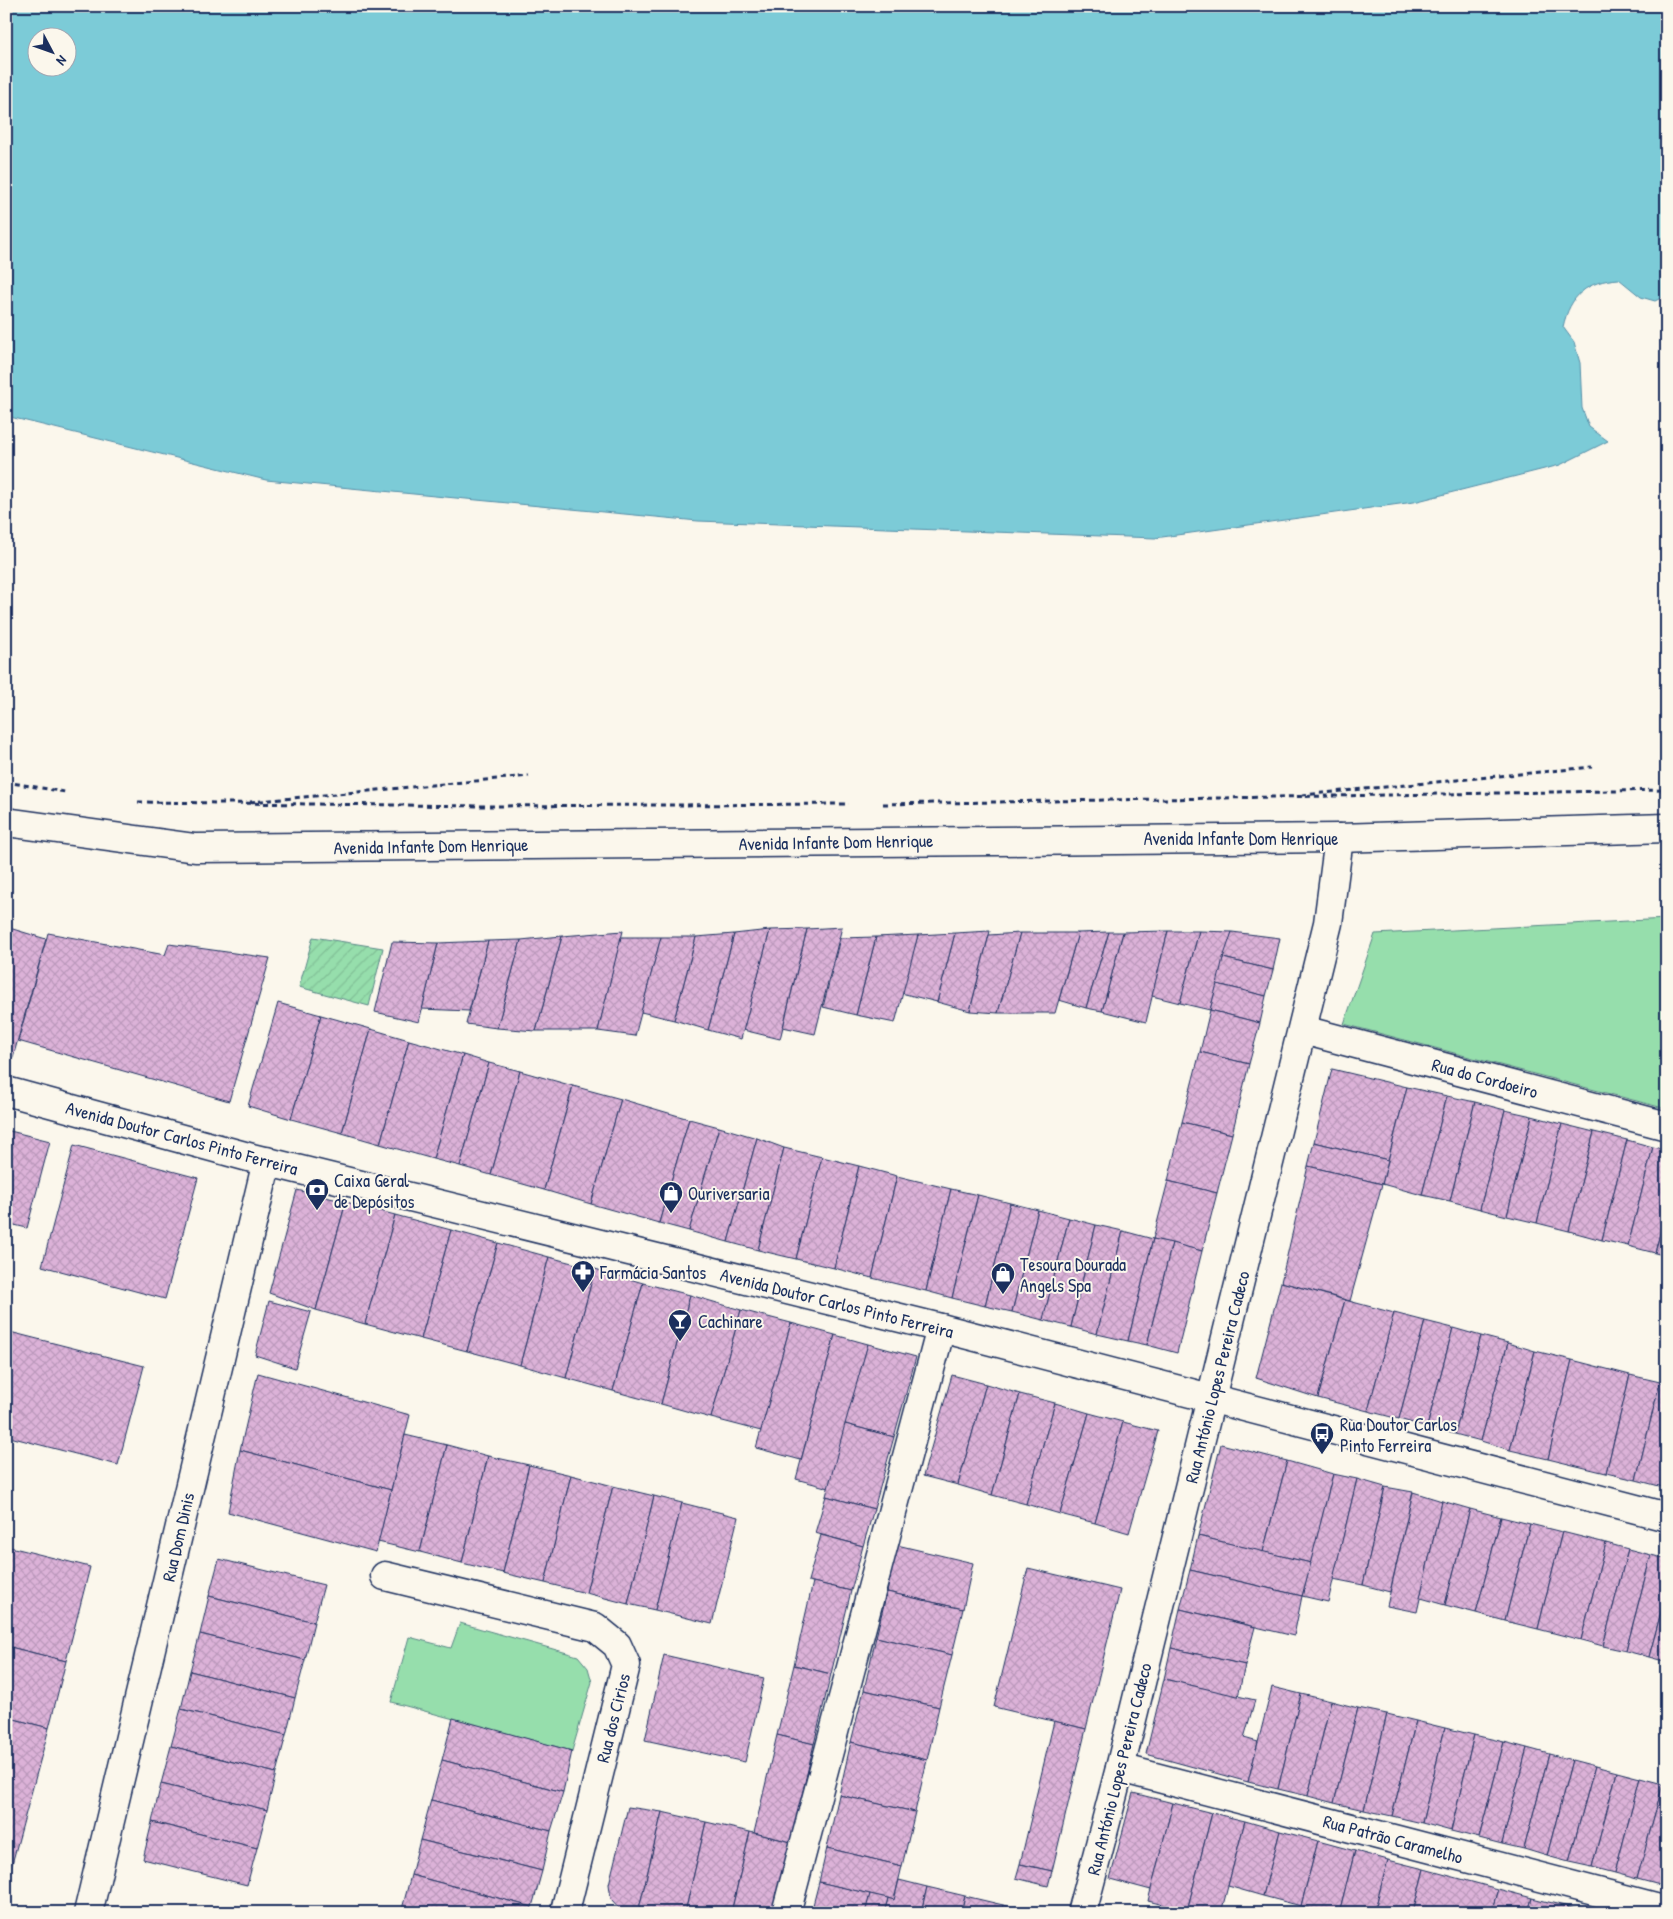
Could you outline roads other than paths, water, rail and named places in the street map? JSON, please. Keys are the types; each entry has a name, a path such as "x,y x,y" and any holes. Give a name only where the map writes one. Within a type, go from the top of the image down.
{"street":[{"name":"Avenida Infante Dom Henrique","path":"6,822 195,848 1339,838 1667,828"},
{"name":"Rua António Lopes Pereira Cadeco","path":"1082,1913 1120,1768 1303,1030 1328,923 1339,838"},
{"name":"Rua do Cordoeiro","path":"1303,1030 1667,1126"},
{"name":"Avenida Doutor Carlos Pinto Ferreira","path":"6,1091 267,1161 941,1328 1667,1517"},
{"name":"Rua Dom Dinis","path":"88,1913 267,1161"},
{"path":"786,1913 941,1328"},
{"name":"Rua dos Cirios","path":"385,1576 595,1627 618,1645 626,1665 566,1913"},
{"name":"Rua Patrão Caramelho","path":"1120,1768 1667,1910"}],"water":[{"path":"6,6 1667,6 1667,295 1655,301 1641,297 1619,279 1598,283 1589,287 1575,298 1570,306 1563,327 1574,342 1580,363 1582,408 1589,427 1608,441 1560,465 1414,502 1155,538 698,521 266,480 6,416"}],"place":[{"name":"Caixa Geral de Depósitos","path":"317,1211"},
{"name":"Ouriversaria","path":"671,1214"},
{"name":"Farmácia Santos","path":"583,1293"},
{"name":"Tesoura Dourada Angels Spa","path":"1003,1295"},
{"name":"Cachinare","path":"680,1342"},
{"name":"Rua Doutor Carlos Pinto Ferreira","path":"1322,1455"}]}
